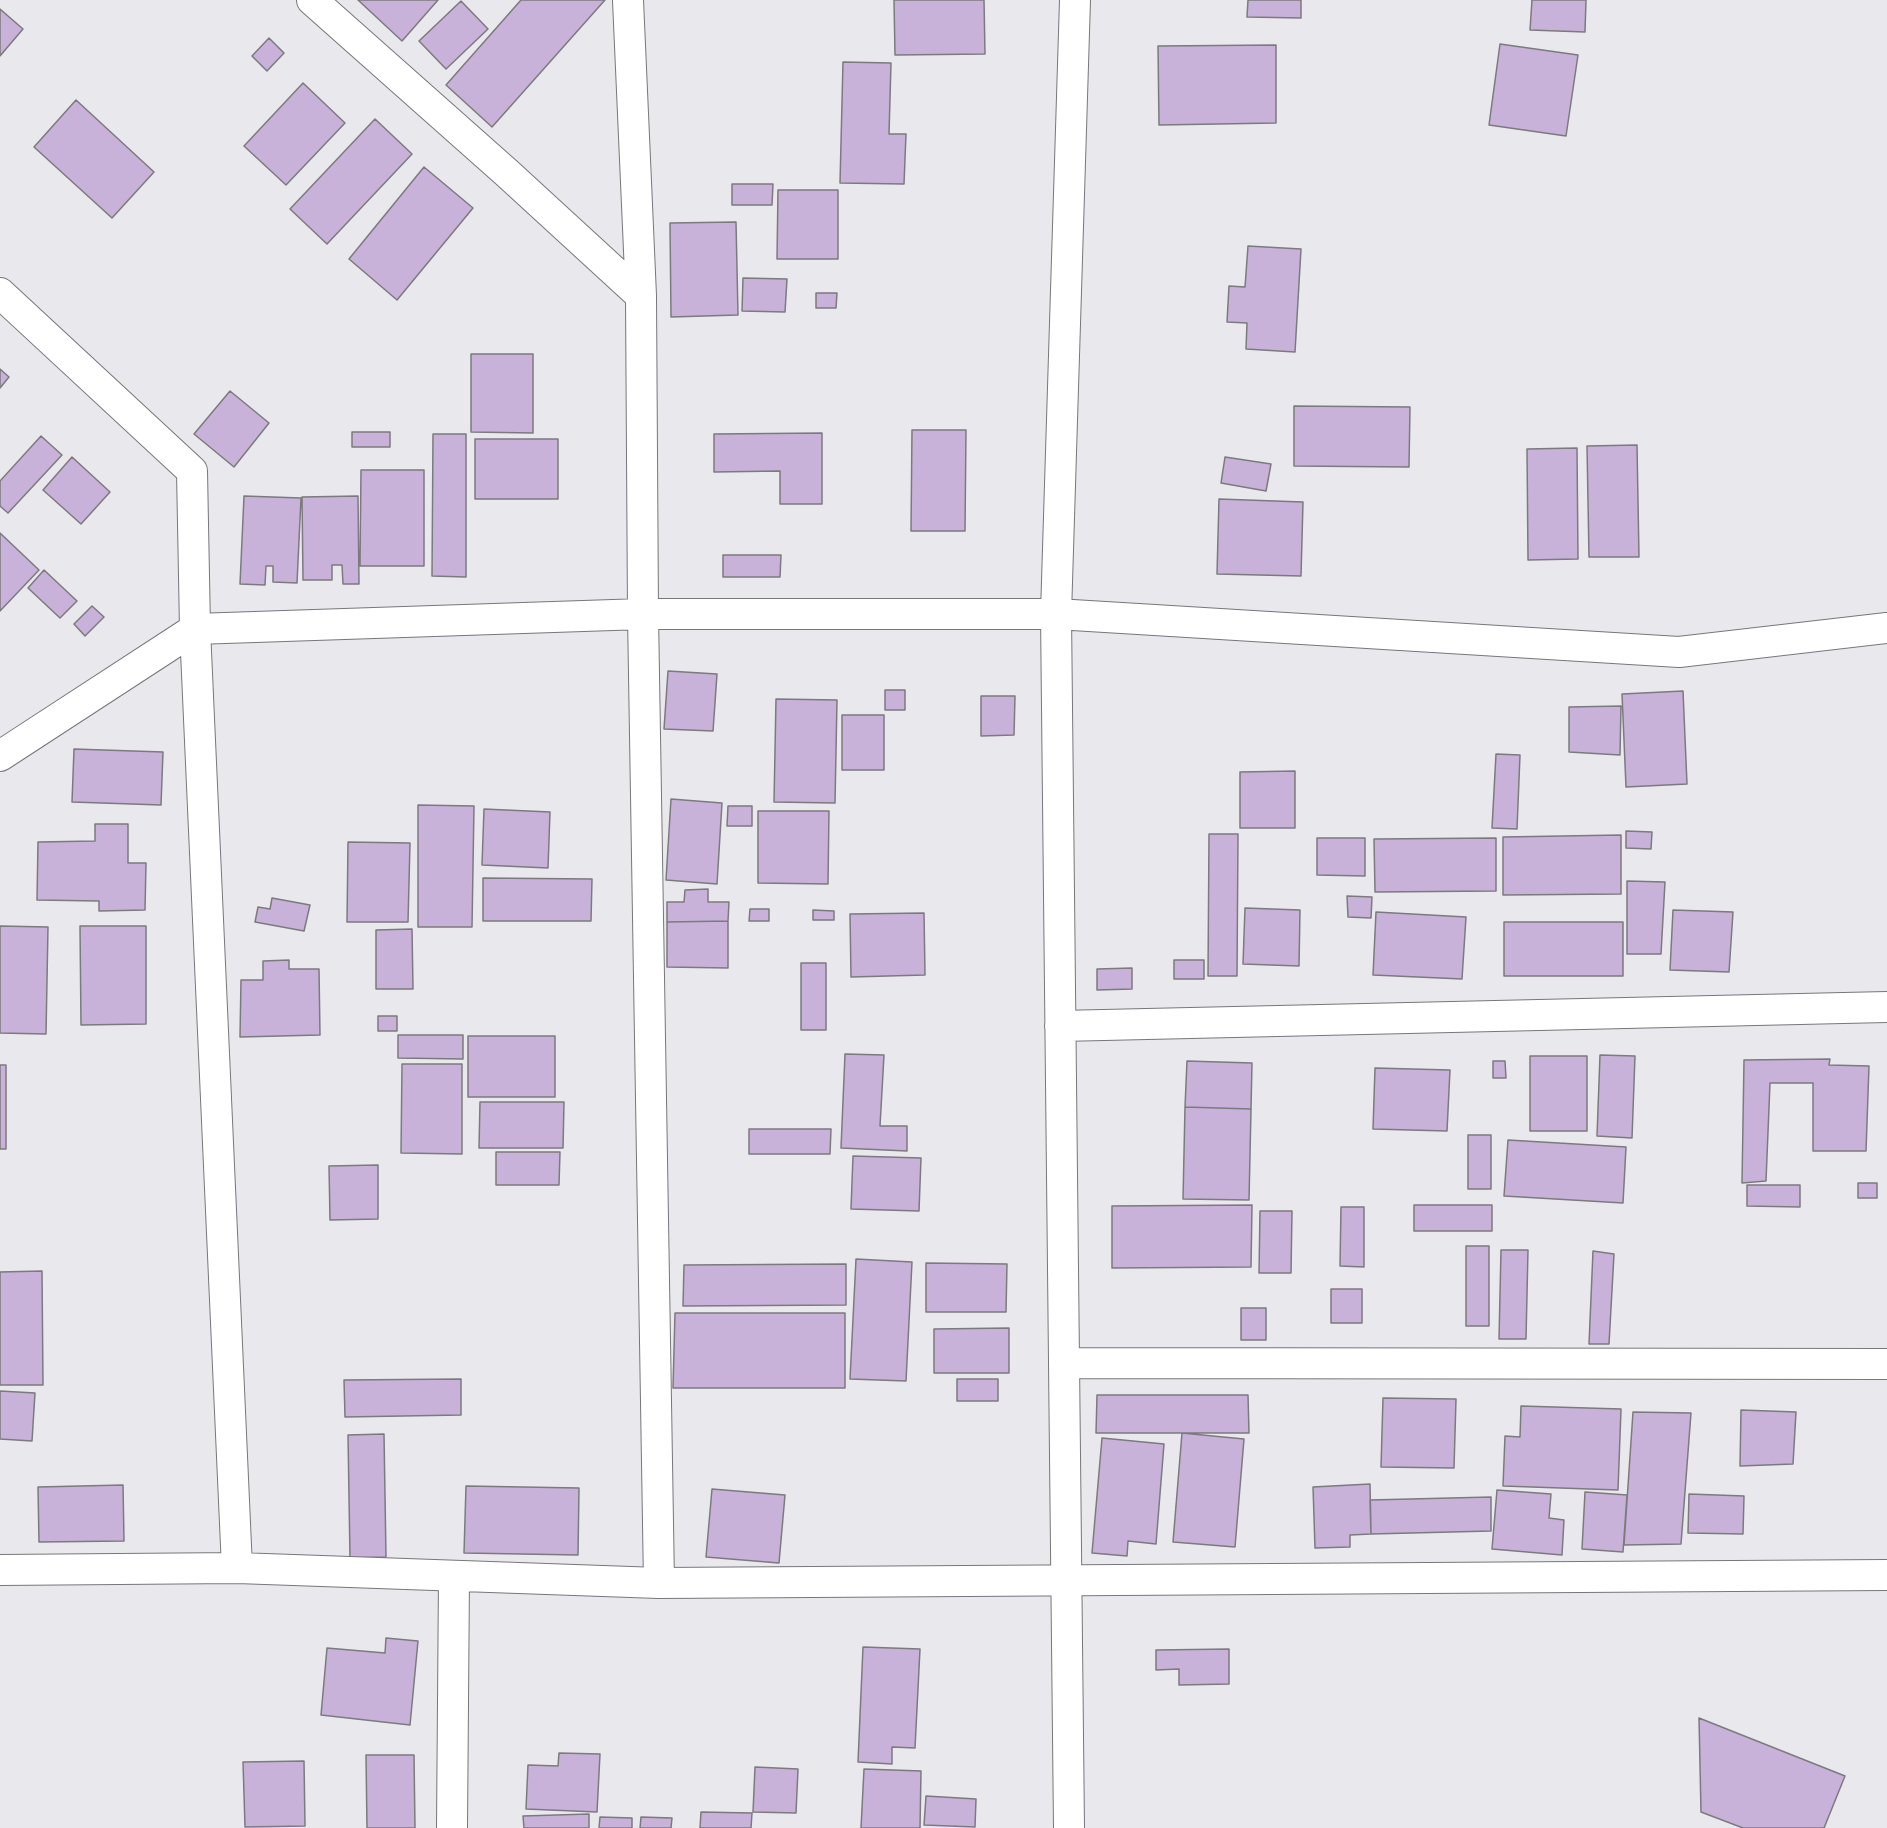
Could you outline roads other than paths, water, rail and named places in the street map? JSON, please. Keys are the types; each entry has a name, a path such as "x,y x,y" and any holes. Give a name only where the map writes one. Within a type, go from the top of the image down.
{"street":[{"path":"312,0 507,173 641,296"},
{"path":"628,0 641,296 659,1583"},
{"path":"1069,1828 1056,614 1075,0"},
{"path":"0,293 192,471 195,629 237,1568"},
{"path":"0,756 195,629 644,614 1056,614 1680,652 1887,628"},
{"path":"1060,1026 1887,1007"},
{"path":"1065,1363 1887,1364"},
{"path":"0,1570 237,1568 659,1583 1887,1575"},
{"path":"452,1828 454,1576"}]}
